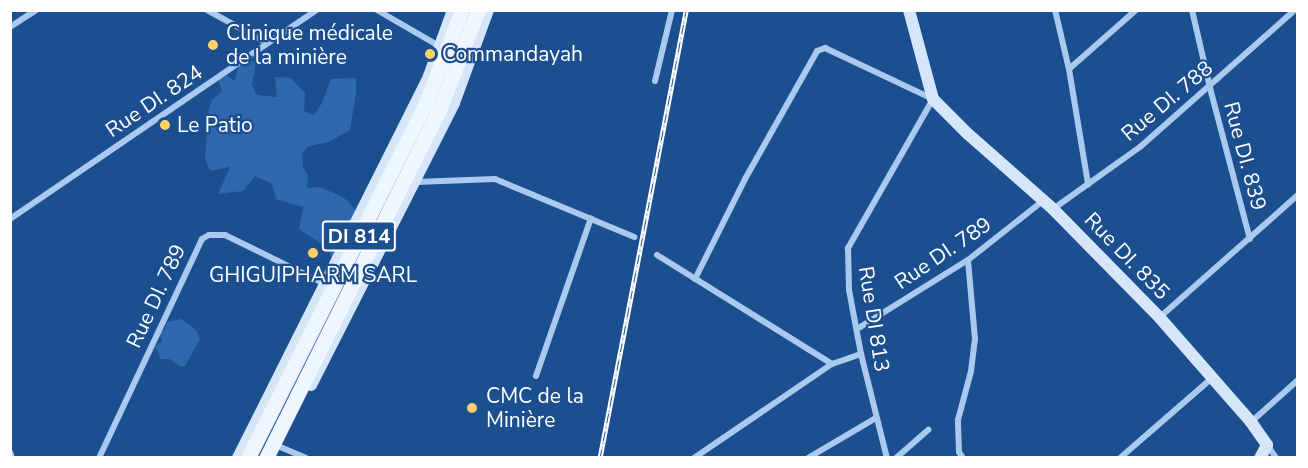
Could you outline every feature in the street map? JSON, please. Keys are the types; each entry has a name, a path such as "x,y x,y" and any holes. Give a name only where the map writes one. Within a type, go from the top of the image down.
{"main road":[{"name":"DI 814","path":"248,458 426,104 462,10"},
{"name":"DI 814","path":"266,458 439,110 478,10"}],"street":[{"path":"10,27 36,10"},
{"path":"207,10 267,43"},
{"name":"Rue DI. 824","path":"10,219 316,10"},
{"path":"377,10 440,46"},
{"path":"238,458 429,76 453,10"},
{"path":"306,458 275,452 416,182 454,104 488,10"},
{"path":"656,81 672,10"},
{"path":"909,10 933,99"},
{"path":"1055,10 1069,69 1088,184"},
{"path":"1069,69 1136,10"},
{"name":"Rue DI. 839","path":"1192,10 1250,239"},
{"name":"Rue DI. 788","path":"1049,204 1088,184 1140,147 1210,88 1294,10"},
{"path":"695,279 745,179 817,51 825,48 933,99"},
{"name":"Rue DI. 835","path":"933,99 968,134 1049,204 1160,318 1211,380 1251,422 1276,458"},
{"name":"Rue DI 813","path":"887,458 861,354 847,267 848,248 933,99"},
{"path":"416,182 495,179 634,237"},
{"path":"1160,318 1298,195"},
{"name":"Rue DI. 789","path":"857,330 968,260 1049,204"},
{"path":"536,376 591,218"},
{"name":"Rue DI. 789","path":"99,458 202,239 209,235 225,236 325,284"},
{"path":"657,255 832,364"},
{"path":"963,458 959,452 958,420 971,371 975,339 968,260"},
{"path":"693,458 832,364 861,354"},
{"path":"1120,458 1211,380"},
{"path":"1251,422 1298,380"},
{"path":"808,458 876,418"},
{"path":"896,458 928,430"},
{"path":"1260,458 1267,446"},
{"path":"10,452 12,458"}],"shaded area":[{"path":"247,60 256,62 252,85 257,95 277,97 275,77 291,78 305,93 304,111 314,115 322,103 331,79 356,78 350,130 329,142 309,146 302,153 303,168 308,175 307,188 320,187 334,193 347,200 356,211 360,254 355,266 339,268 332,260 328,248 299,229 303,207 276,199 272,184 255,176 243,191 218,194 230,167 210,171 205,159 207,132 214,124 208,112 212,100 222,91 218,80 226,75 235,81 238,66"},
{"path":"181,319 196,330 200,339 185,366 181,367 169,359 161,359 155,346 162,342 160,333 165,329 167,322"}],"railway":[{"path":"600,458 686,10"}],"place":[{"name":"Clinique médicale de la minière","path":"213,45"},
{"name":"Commandayah","path":"430,54"},
{"name":"Le Patio","path":"165,125"},
{"name":"GHIGUIPHARM SARL","path":"313,253"},
{"name":"CMC de la Minière","path":"472,408"}]}
